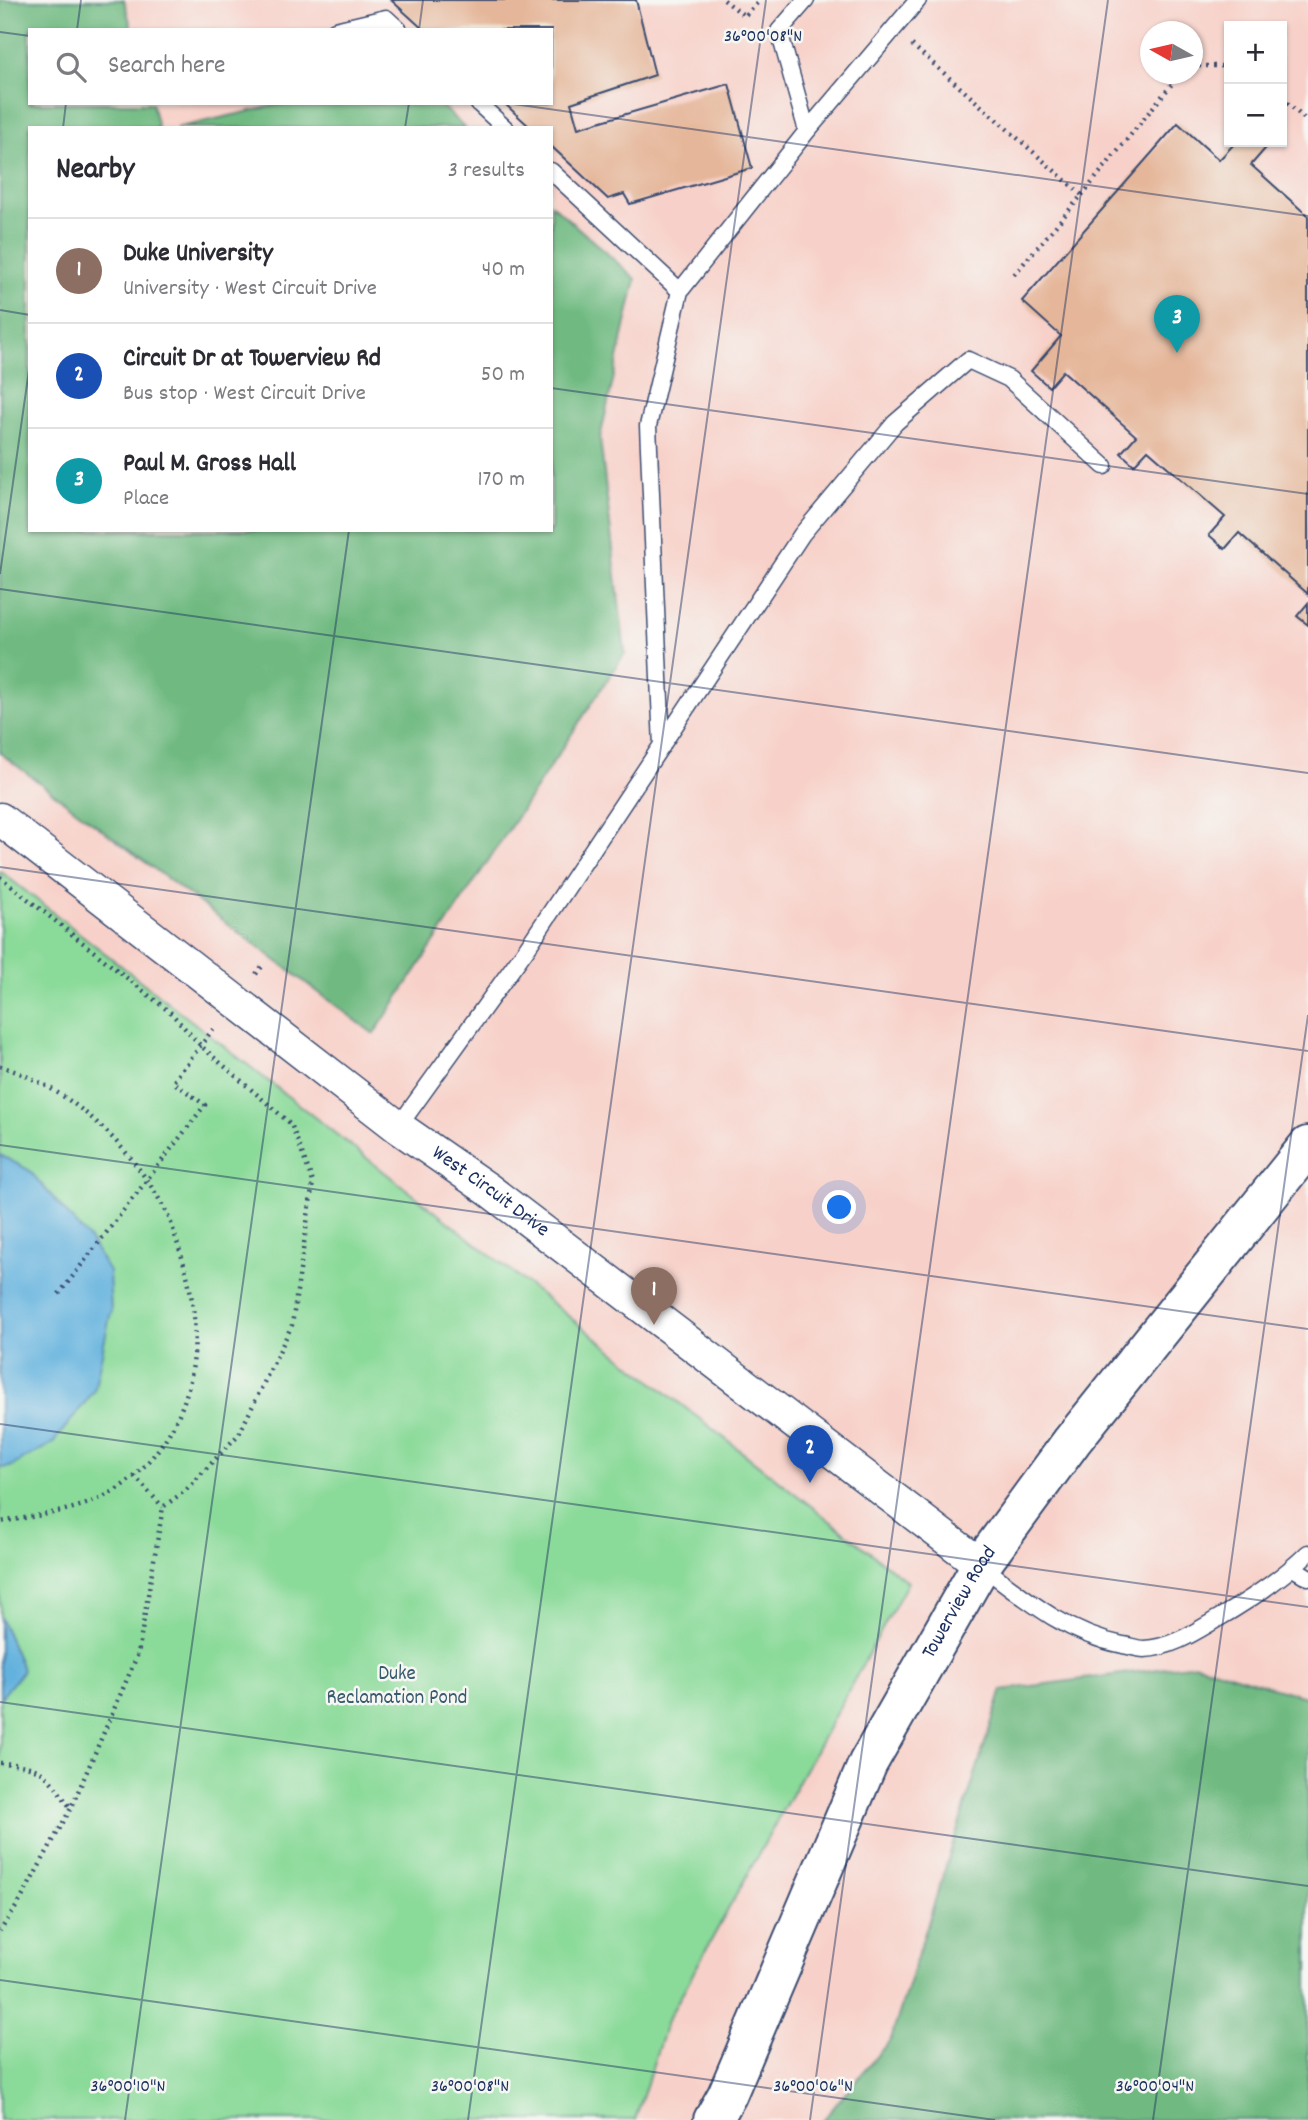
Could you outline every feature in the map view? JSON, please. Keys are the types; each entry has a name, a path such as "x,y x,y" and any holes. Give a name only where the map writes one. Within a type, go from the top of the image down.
{"street":[{"name":"West Circuit Drive","path":"0,819 398,1127 499,1198 981,1565"},
{"name":"Towerview Road","path":"713,2120 727,2095 868,1763 981,1565 1072,1441 1308,1146"}],"lane":[{"path":"806,0 779,31 807,131"},
{"path":"662,746 648,426 680,291 807,131 918,0"},
{"path":"344,28 386,18 397,28"},
{"path":"480,105 503,126"},
{"path":"553,173 680,291"},
{"path":"398,1127 527,948 802,534 895,423 968,360 1009,379 1104,466"},
{"path":"981,1565 1064,1625 1100,1640 1144,1649 1179,1641 1242,1605 1293,1568 1308,1553"},
{"path":"1293,1568 1308,1577"}],"path":[{"path":"724,0 745,16 760,0"},
{"path":"894,28 1082,195"},
{"path":"1203,66 1224,66"},
{"path":"1012,277 1172,84"},
{"path":"1287,103 1308,122"},
{"path":"0,877 171,1013 201,1046 291,1124 313,1181 292,1325 239,1434 186,1490 163,1507 138,1654 71,1808 20,1901 0,1931"},
{"path":"59,1294 205,1105 173,1082 201,1046"},
{"path":"0,1066 24,1074 78,1105 113,1138 147,1182 167,1214 186,1268 195,1318 194,1372 179,1418 159,1448 134,1476 76,1509 0,1522"},
{"path":"134,1476 163,1507"},
{"path":"0,1763 17,1763 45,1773 71,1808"}],"shaded area":[{"path":"0,0 1308,0 1308,2120 0,2120"}],"green space":[{"path":"0,0 124,0 131,28 28,28 28,105 152,105 158,126 28,126 28,532 553,532 553,206 636,279 600,438 625,653 374,1034 0,753"},
{"path":"277,105 440,105 463,126 185,126"},
{"name":"Duke Reclamation Pond","path":"0,871 908,1582 667,2021 635,2120 0,2120"},
{"path":"1196,1664 1308,1698 1308,2120 823,2120 891,2039 1002,1690"}],"water":[{"path":"0,1155 29,1170 89,1239 109,1272 111,1311 94,1391 53,1443 10,1467 0,1468"},
{"path":"0,1617 23,1670 0,1699"}],"building":[{"path":"391,0 636,0 655,75 571,103 578,128 729,84 752,168 630,204 624,194 608,199 553,148 553,126 529,126 506,105 553,105 553,28 422,28"},
{"path":"1178,123 1219,160 1231,147 1267,147 1251,165 1308,216 1308,594 1239,533 1225,549 1209,535 1225,517 1148,450 1134,465 1121,453 1136,436 1063,371 1049,387 1031,371 1061,336 1022,301"},
{"path":"1308,603 1308,625 1297,616"}],"place":[{"name":"Paul M. Gross Hall","path":"1177,353"},
{"name":"Duke University","path":"654,1325"},
{"name":"Circuit Dr at Towerview Rd","path":"810,1483"}]}
